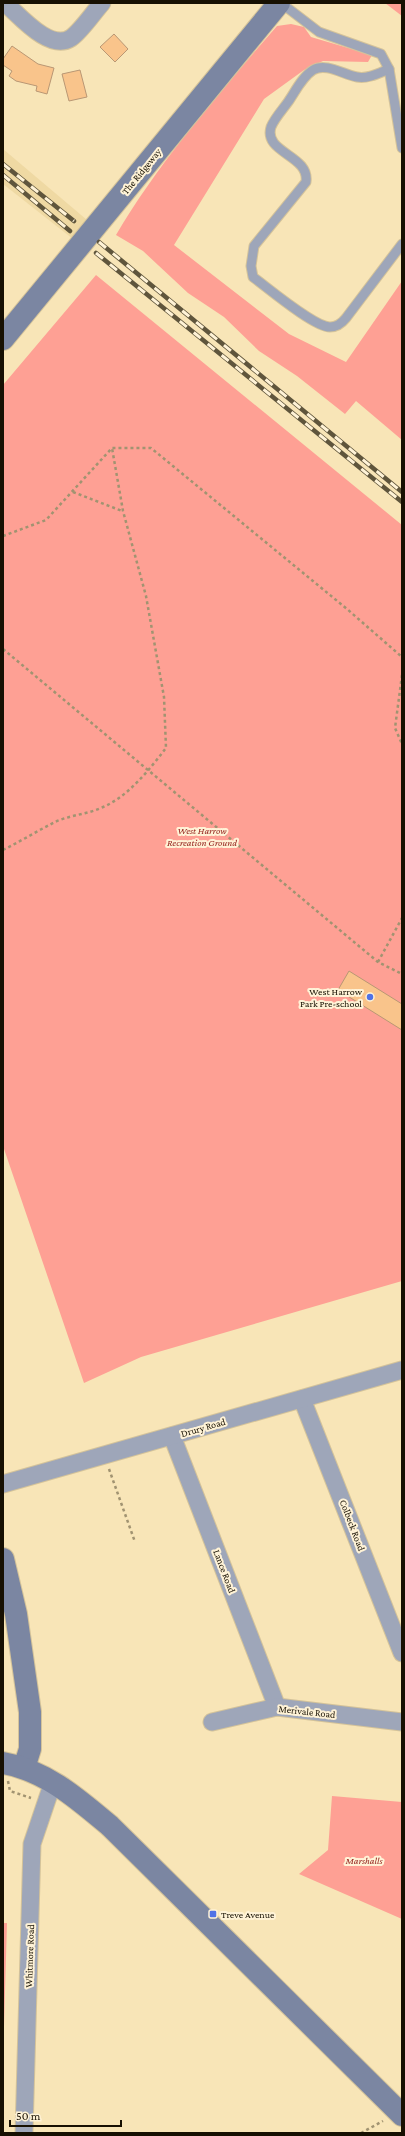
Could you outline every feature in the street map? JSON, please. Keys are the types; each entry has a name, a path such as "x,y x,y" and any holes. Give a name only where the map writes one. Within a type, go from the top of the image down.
{"street":[{"path":"5,3 47,39 58,43 71,38 102,3"},
{"name":"The Ridgeway","path":"3,339 280,3"},
{"name":"Drury Road","path":"3,1484 402,1370"},
{"name":"Colbeck Road","path":"302,1399 402,1653"},
{"name":"Lance Road","path":"172,1436 277,1707"},
{"path":"3,1559 16,1614 30,1712 30,1749 11,1769 53,1782 82,1802 110,1826 394,2117"},
{"name":"Merivale Road","path":"212,1722 277,1707 402,1722"},
{"name":"Whitmore Road","path":"24,2133 32,1844 53,1782"}],"lane":[{"path":"280,3 297,17 320,32 381,54 390,69 402,148"},
{"path":"390,69 372,76 357,77 322,68 313,70 304,78 271,127 270,137 274,144 303,167 307,174 306,182 254,246 251,266 254,277 316,323 330,327 340,324 346,318 402,244"}],"path":[{"path":"3,850 68,817 102,808 119,798 148,770 166,748 164,697 146,596 123,511 112,448"},
{"path":"3,536 46,520 112,448 151,448 347,609 402,657"},
{"path":"73,492 123,511"},
{"path":"3,649 378,962 402,974"},
{"path":"402,675 395,728 402,744"},
{"path":"397,711 402,713"},
{"path":"378,962 402,918"},
{"path":"104,1455 135,1542"},
{"path":"11,1769 10,1791 32,1798"},
{"path":"361,2133 394,2117"}],"shaded area":[{"path":"3,149 87,220 73,239 3,184"}],"green space":[{"path":"385,3 402,3 402,16"},
{"path":"291,24 304,27 311,37 372,55 368,62 323,61 304,70 264,99 174,245 289,334 346,362 402,281 402,440 356,401 345,414 297,376 259,351 224,317 188,293 143,251 116,235 152,180 213,101 277,26"},
{"name":"West Harrow Recreation Ground","path":"96,275 402,525 402,1281 141,1357 84,1383 3,1146 3,385"},
{"name":"Marshalls","path":"332,1796 402,1802 402,1919 299,1874 328,1850"},
{"path":"3,1923 7,1923 3,2061"}],"building":[{"path":"114,34 128,49 115,62 100,47"},
{"path":"12,46 38,64 54,68 47,94 36,91 37,86 16,81 9,76 12,71 3,65 3,59"},
{"path":"80,70 87,97 69,101 62,74"},
{"name":"West Harrow Park Pre-school","path":"349,971 402,1004 402,1030 338,990"}],"railway":[{"path":"3,164 74,221"},
{"path":"3,175 70,231"},
{"path":"99,242 402,492"},
{"path":"96,253 402,502"}],"place":[{"name":"West Harrow Park Pre-school","path":"370,997"},
{"name":"Treve Avenue","path":"213,1914"}]}
